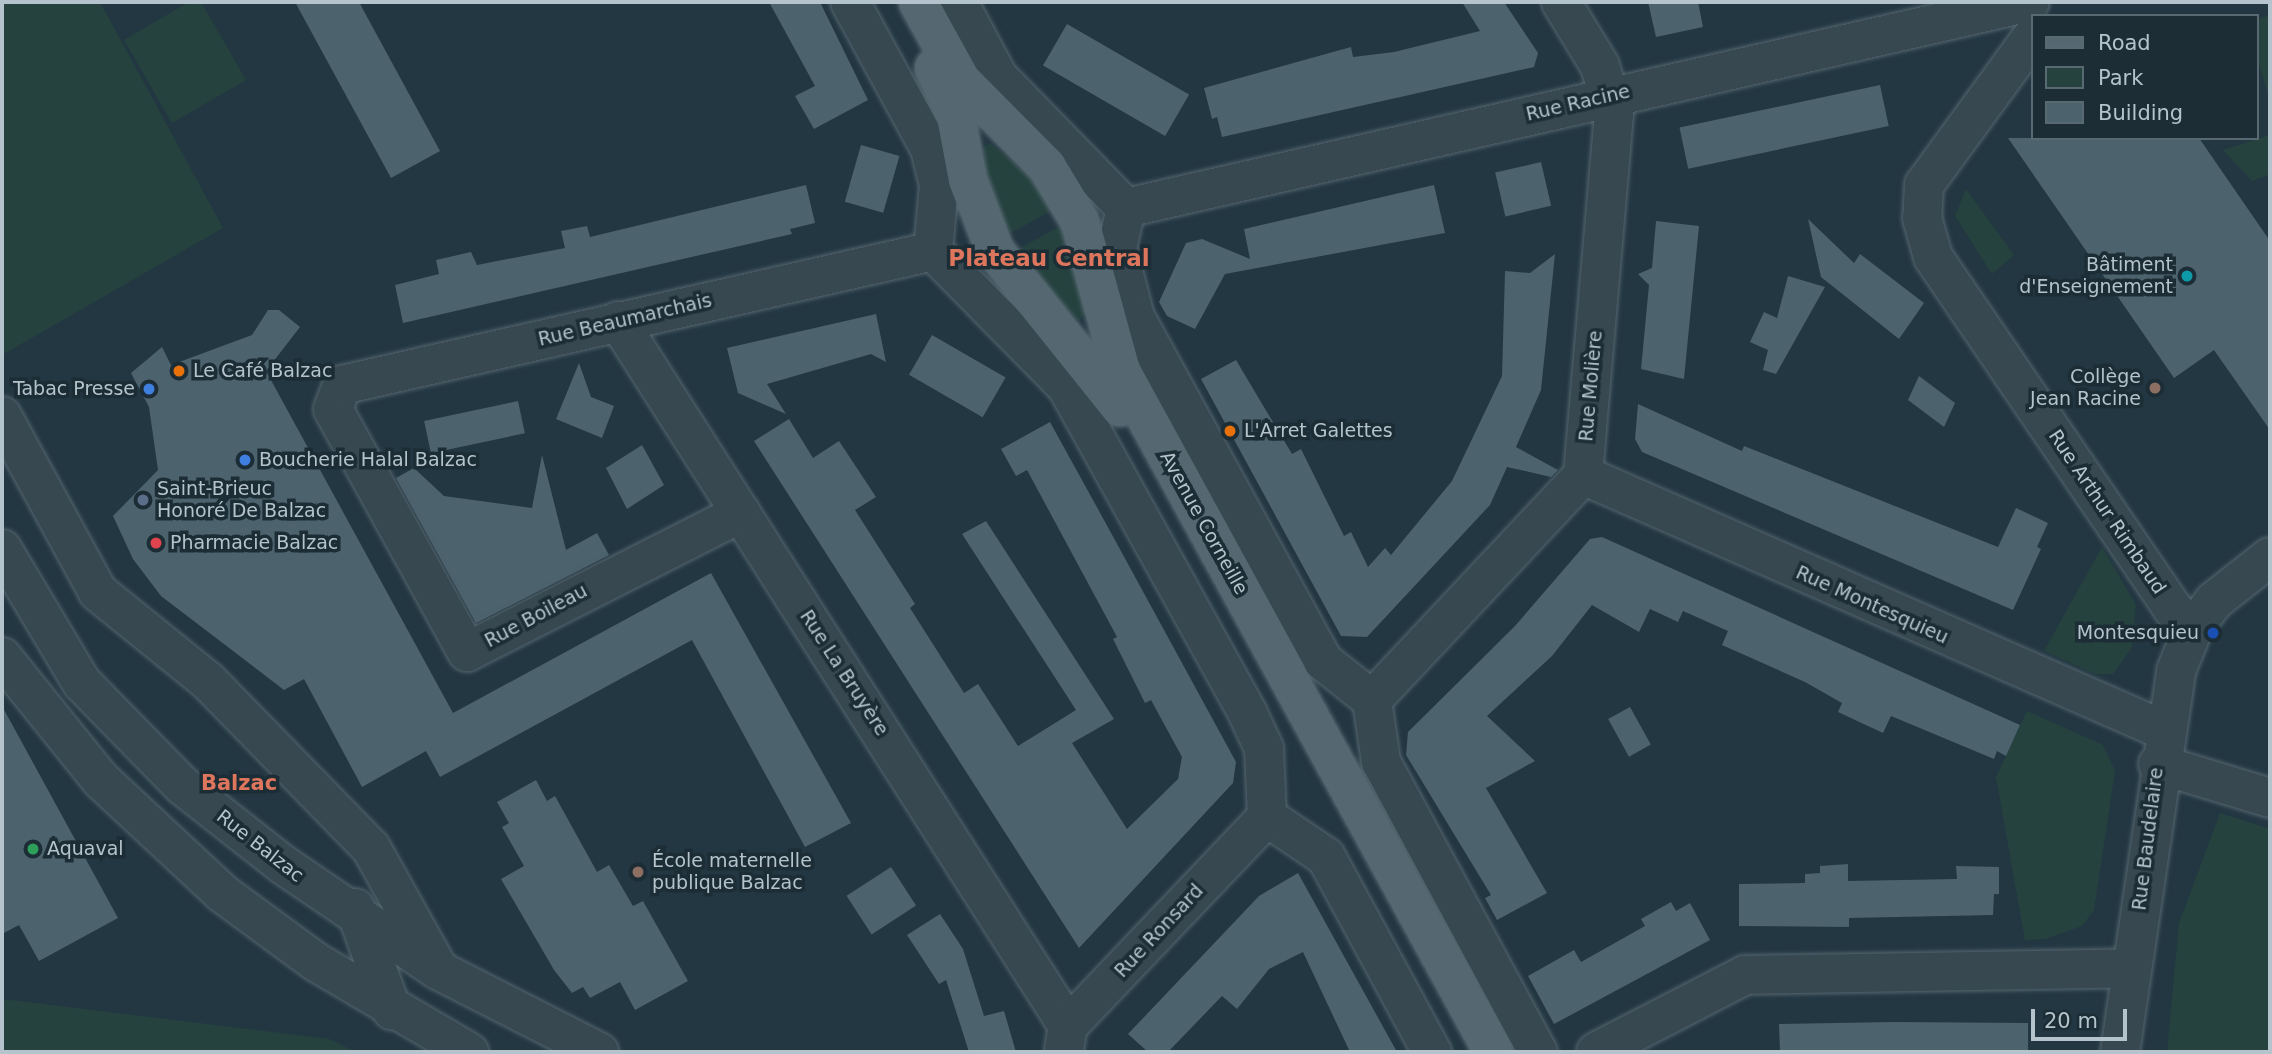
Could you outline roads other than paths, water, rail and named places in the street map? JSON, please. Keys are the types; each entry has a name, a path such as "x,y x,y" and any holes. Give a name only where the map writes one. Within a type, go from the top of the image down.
{"main road":[{"name":"Avenue Corneille","path":"897,2 948,94 968,180 995,251 1110,387 1484,1050"},
{"name":"Avenue Corneille","path":"918,2 961,80 1046,167 1080,222 1122,374 1484,1050"}],"street":[{"path":"850,2 930,149 939,185 933,251 1067,387 1248,714 1264,749 1267,817 1326,857 1432,1052"},
{"path":"958,2 998,77 1126,208"},
{"name":"Rue Molière","path":"1562,2 1600,66 1615,128 1583,475"},
{"name":"Rue Racine","path":"1126,208 1609,96 2026,5"},
{"name":"Rue Arthur Rimbaud","path":"2030,40 1924,185 1922,218 1933,257 2172,608 2193,629"},
{"name":"Avenue Corneille","path":"1126,208 1117,248 1135,317 1323,661 1372,701"},
{"name":"Rue Beaumarchais","path":"333,409 342,385 933,251"},
{"name":"Rue La Bruyère","path":"618,321 741,513 1066,1039"},
{"name":"Rue Boileau","path":"333,409 467,652 741,513"},
{"path":"2,416 16,476 98,592 208,681 370,848 438,970"},
{"path":"1538,1052 1381,762 1372,701 1583,475"},
{"name":"Rue Montesquieu","path":"1583,475 2270,798"},
{"name":"Rue Balzac","path":"2,549 61,652 113,719 183,786 354,914 438,970 599,1052"},
{"path":"2193,629 2214,601 2270,557"},
{"name":"Rue Baudelaire","path":"2120,1052 2160,747 2193,629"},
{"path":"2,657 53,728 159,837 279,935 392,1011 469,1052"},
{"name":"Rue Ronsard","path":"1066,1039 1267,817"},
{"path":"370,848 354,914 392,1011"},
{"path":"1596,1052 1745,975 2131,968"},
{"path":"1484,1050 1510,1001"}],"place":[{"name":"Bâtiment d'Enseignement","path":"2187,276"},
{"name":"Le Café Balzac","path":"179,371"},
{"name":"Collège Jean Racine","path":"2155,388"},
{"name":"Tabac Presse","path":"149,389"},
{"name":"L'Arret Galettes","path":"1230,431"},
{"name":"Boucherie Halal Balzac","path":"245,460"},
{"name":"Saint-Brieuc Honoré De Balzac","path":"143,500"},
{"name":"Pharmacie Balzac","path":"156,543"},
{"name":"Montesquieu","path":"2213,633"},
{"name":"Aquaval","path":"33,849"},
{"name":"École maternelle publique Balzac","path":"638,872"}],"district":[{"name":"Plateau Central","path":"1049,258"},
{"name":"Balzac","path":"239,783"}]}
